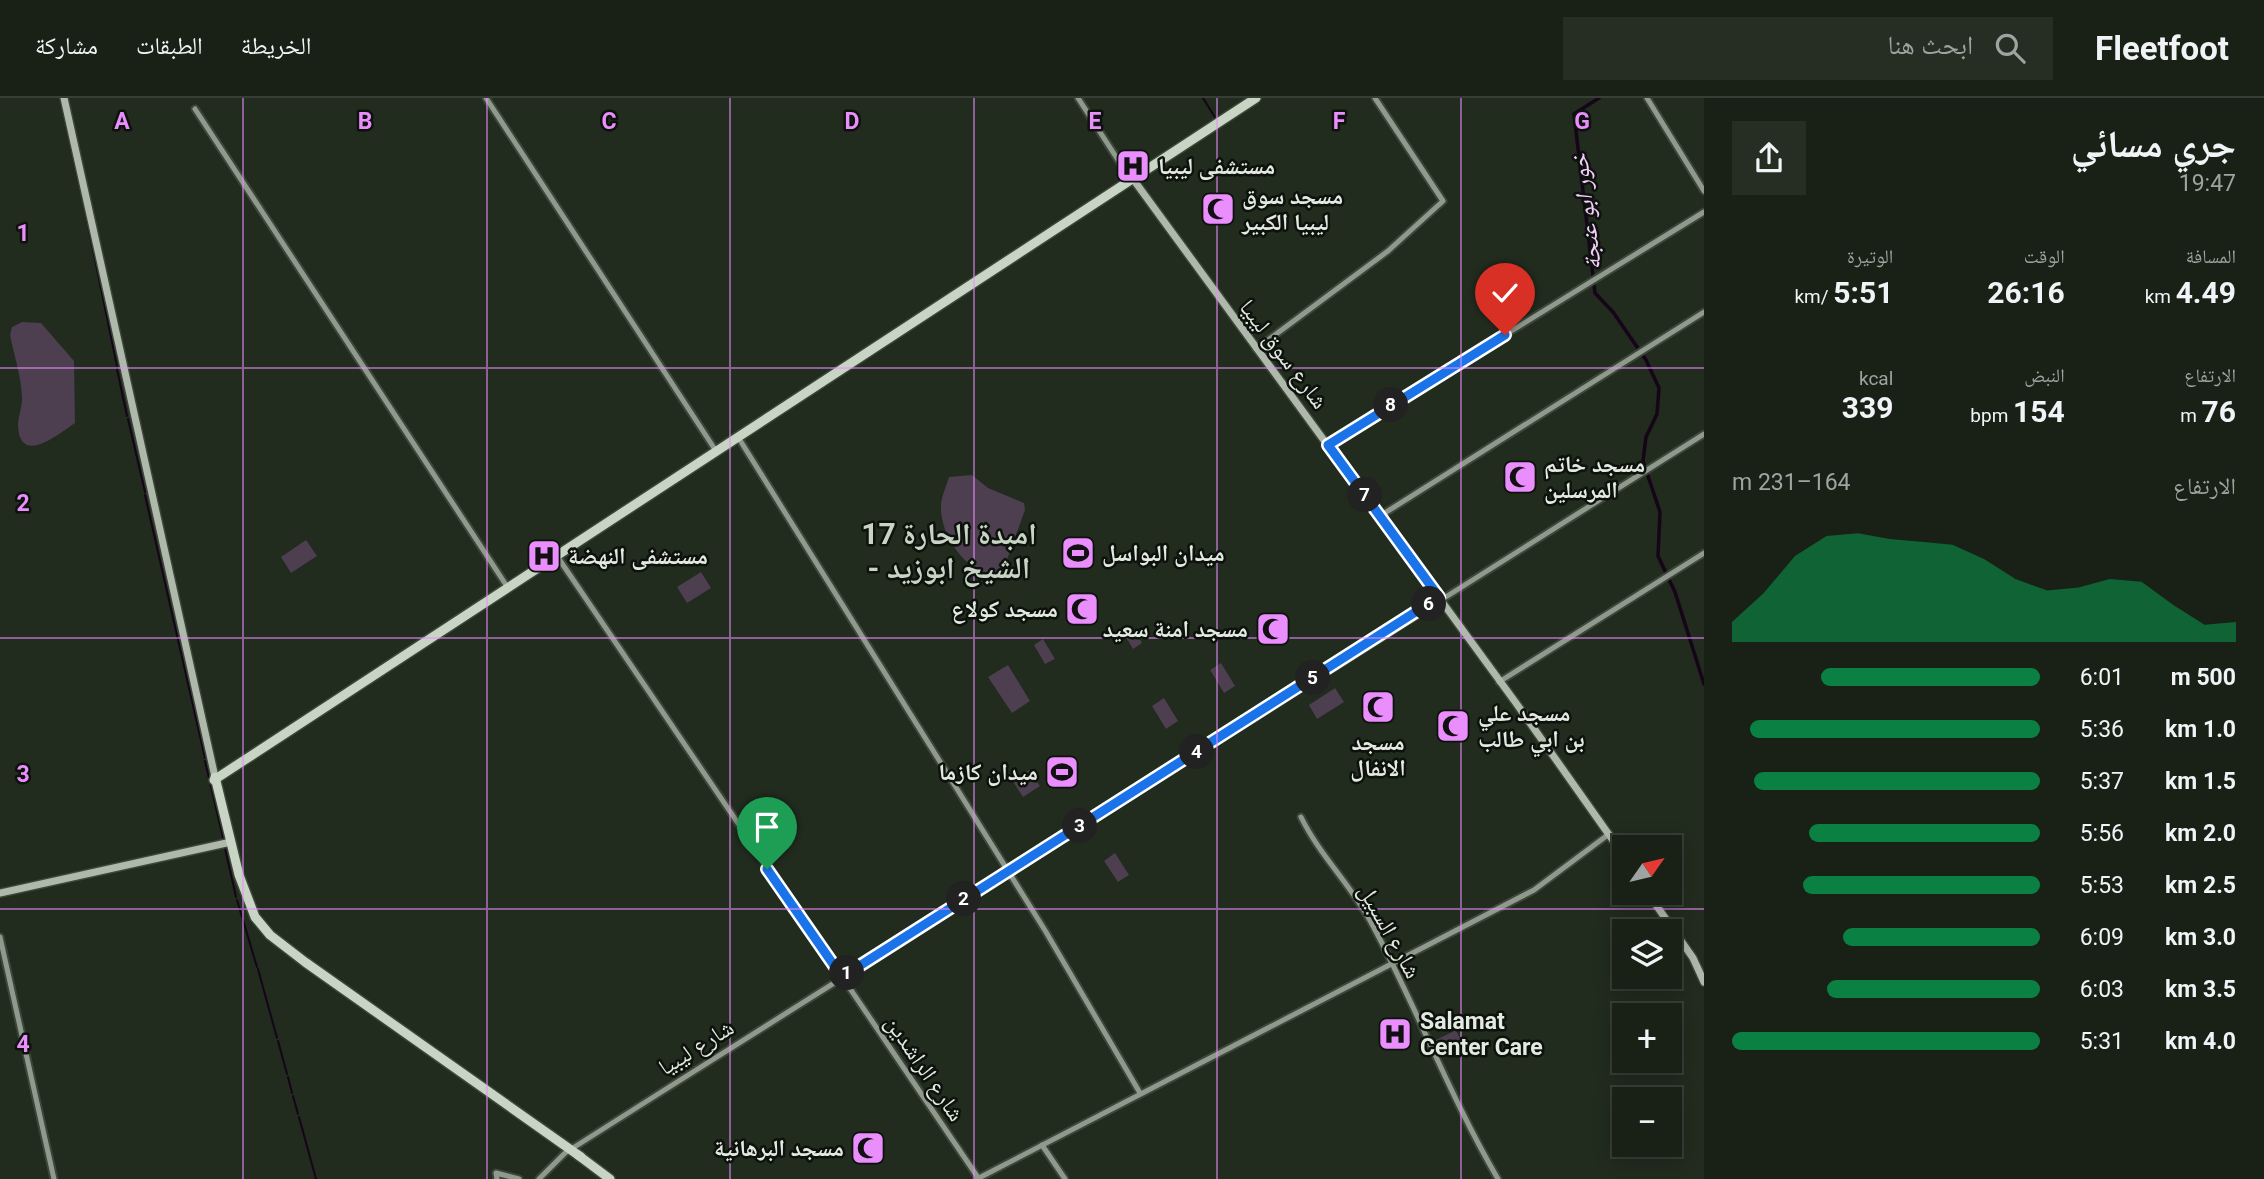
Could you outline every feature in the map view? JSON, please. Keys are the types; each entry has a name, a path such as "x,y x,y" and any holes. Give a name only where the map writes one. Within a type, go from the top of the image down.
{"highway":[{"path":"610,1179 572,1149 270,935 249,904 226,843 216,775 1133,181 1256,98"}],"main road":[{"path":"64,98 216,775"},
{"name":"شارع سوق ليبيا","path":"1133,181 1440,599"},
{"name":"شارع سوق ليبيا","path":"1326,445 1440,599 1612,841"},
{"path":"0,893 226,843"},
{"path":"1657,905 1695,957 1704,976"},
{"path":"1657,905 1693,958 1704,982"}],"street":[{"path":"486,98 716,451"},
{"path":"1079,98 1133,181"},
{"path":"1255,347 1396,243 1443,201 1375,98"},
{"path":"1647,98 1704,191"},
{"path":"195,109 508,587"},
{"path":"1326,445 1704,212"},
{"path":"1380,516 1704,312"},
{"name":"شارع ليبيا","path":"539,1179 572,1149 685,1076 1704,433"},
{"path":"738,436 1008,873 1140,1093"},
{"path":"1499,681 1704,553"},
{"name":"شارع الراشدين","path":"555,557 979,1179"},
{"name":"شارع السبيل","path":"1301,817 1319,850 1369,919 1456,1101 1498,1179"},
{"path":"979,1179 1534,890 1608,835"},
{"path":"0,937 54,1179"},
{"path":"1042,1145 1065,1179"},
{"path":"497,1179 496,1173 519,1179"}],"shaded area":[{"path":"22,322 41,323 74,361 75,423 42,444 33,446 20,438 18,426 22,391 10,335 12,327"},
{"path":"972,475 988,488 1024,503 1025,510 1004,568 992,576 972,566 955,549 941,515 949,477"},
{"name":"ميدان البواسل","path":"1077,538 1090,561 1079,567 1066,545"},
{"path":"306,540 317,556 291,573 281,557"},
{"path":"701,572 711,588 687,603 677,587"},
{"path":"1133,628 1142,643 1133,649 1124,634"},
{"path":"1043,639 1055,659 1045,664 1034,645"},
{"path":"1221,663 1235,686 1224,693 1210,670"},
{"path":"1008,665 1030,701 1012,713 988,677"},
{"path":"1335,688 1344,702 1317,719 1309,705"},
{"path":"1164,698 1178,721 1166,729 1152,706"},
{"name":"ميدان كازما","path":"1061,757 1075,780 1063,788 1049,764"},
{"path":"1029,770 1040,786 1023,797 1012,780"},
{"path":"1115,853 1129,875 1118,882 1104,861"},
{"path":"1456,1030 1463,1045 1442,1057 1434,1041"}],"waterway":[{"path":"60,98 81,193"},
{"path":"1203,98 1216,119"},
{"name":"خور ابو عنجة","path":"1599,98 1574,114 1595,293 1613,312 1646,360 1659,388 1657,414 1646,437 1643,461 1660,512 1658,556 1675,592 1704,684"},
{"path":"82,196 117,366"},
{"path":"117,369 127,416"},
{"path":"128,419 145,492"},
{"path":"145,495 205,758"},
{"path":"205,761 224,842"},
{"path":"225,848 236,897"},
{"path":"237,900 242,917"},
{"path":"243,920 257,967"},
{"path":"258,969 277,1038"},
{"path":"278,1041 287,1074"},
{"path":"288,1077 292,1093"},
{"path":"293,1096 298,1114"},
{"path":"299,1117 316,1179"}],"place":[{"name":"مستشفى ليبيا","path":"1133,166"},
{"name":"مسجد سوق ليبيا الكبير","path":"1218,209"},
{"name":"مسجد خاتم المرسلين","path":"1520,477"},
{"name":"ميدان البواسل","path":"1078,553"},
{"name":"مستشفى النهضة","path":"544,556"},
{"name":"مسجد كولاع","path":"1082,609"},
{"name":"مسجد امنة سعيد","path":"1273,629"},
{"name":"مسجد الانفال","path":"1378,707"},
{"name":"مسجد علي بن ابي طالب","path":"1453,726"},
{"name":"ميدان كازما","path":"1062,772"},
{"name":"Salamat Center Care","path":"1395,1034"},
{"name":"مسجد البرهانية","path":"868,1148"}],"district":[{"name":"امبدة الحارة 17 - الشيخ ابوزيد","path":"949,551"}],"route":[{"path":"767,869 842,977 1439,597 1328,445 1505,335"}]}
